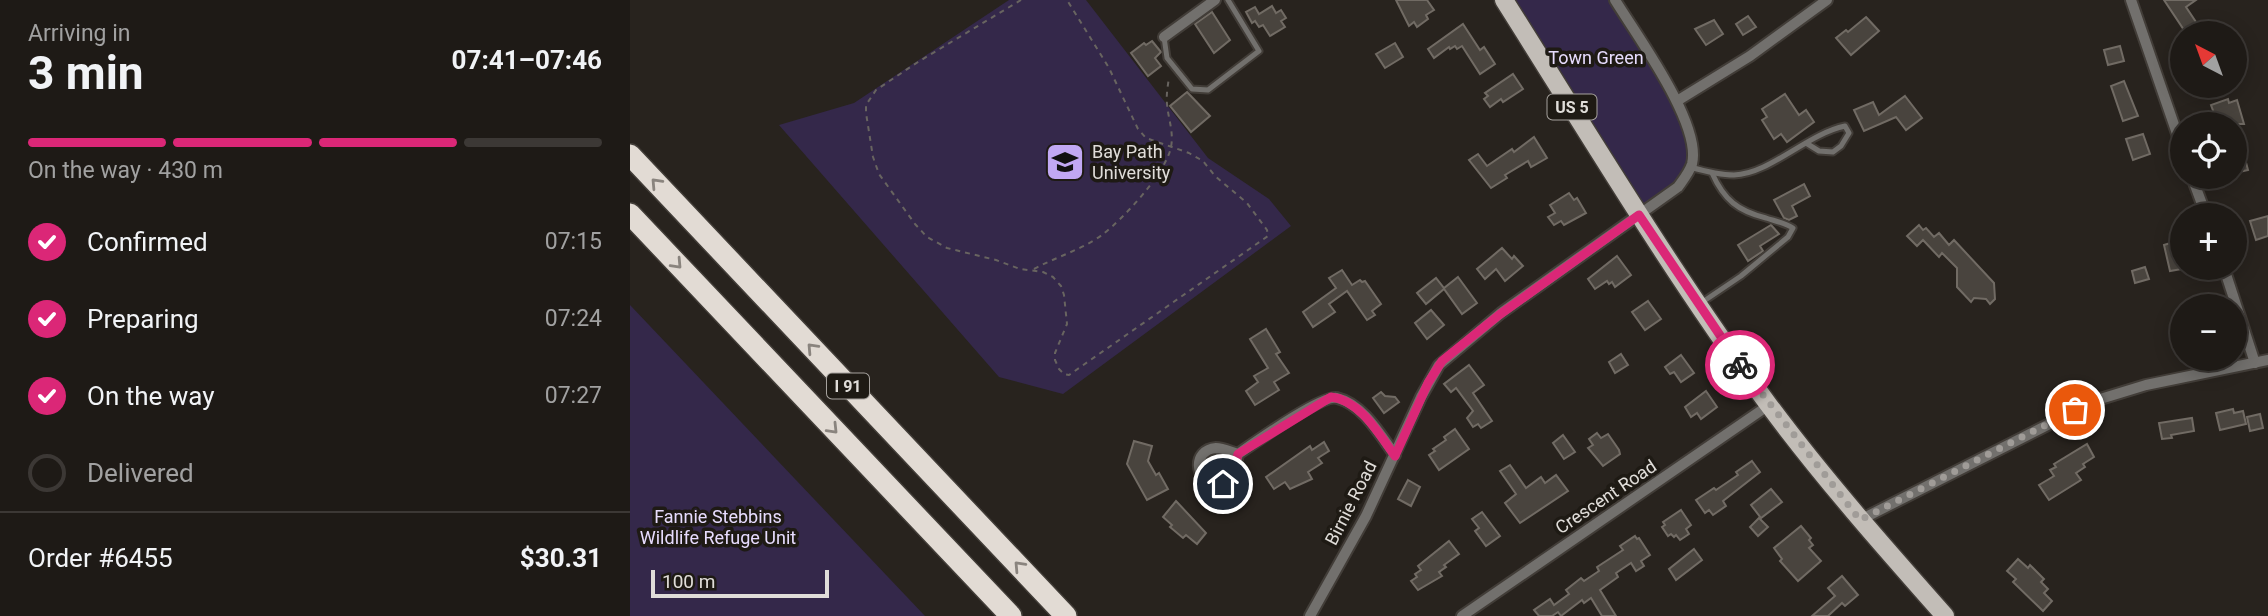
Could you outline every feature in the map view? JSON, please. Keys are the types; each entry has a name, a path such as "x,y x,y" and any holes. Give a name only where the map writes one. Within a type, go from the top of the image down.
{"highway":[{"name":"I 91","path":"630,155 1066,616"},
{"name":"I 91","path":"630,214 1011,616"}],"main road":[{"name":"US 5","path":"1504,0 1639,215 1769,405 1937,613"}],"street":[{"path":"1164,37 1215,0"},
{"path":"1677,101 1750,56 1827,0"},
{"path":"2131,0 2170,113"},
{"path":"1618,1 1677,101 1692,139 1690,167"},
{"name":"Birnie Road","path":"1310,616 1366,516 1428,383 1442,361 1499,315 1678,187 1690,167"},
{"path":"2228,280 2255,363"},
{"path":"1860,520 2097,400 2147,385 2268,360"},
{"path":"1238,454 1327,398 1334,397 1355,408 1395,456"},
{"name":"Crescent Road","path":"1462,616 1769,405"}],"lane":[{"path":"1164,37 1167,58 1192,89 1208,90 1259,51 1228,0"},
{"path":"1690,167 1712,173 1736,175 1758,169 1822,133 1845,126 1849,133 1841,146 1833,152 1819,150 1806,143"},
{"path":"1698,304 1741,276 1788,237 1793,228 1750,215 1738,208 1717,185 1712,173"}],"path":[{"path":"1021,0 876,90 866,105 866,113 873,157 879,174 927,237 947,248 1043,272 1053,277 1061,286 1067,324 1055,353 1059,369 1069,374 1268,236 1267,230 1247,203 1221,182 1203,161 1189,153 1146,138 1138,129 1109,68 1068,0"},
{"path":"1032,270 1103,234 1147,189 1163,168 1171,148 1172,135 1167,101 1171,62"}],"green space":[{"name":"Bay Path University","path":"1009,0 1086,0 1208,158 1269,199 1291,226 1063,394 999,377 779,125 854,103"},
{"name":"Town Green","path":"1504,0 1615,0 1677,101 1691,139 1687,174 1646,210"},
{"name":"Fannie Stebbins Wildlife Refuge Unit","path":"630,305 925,616 630,616"}],"building":[{"path":"1396,0 1427,0 1434,10 1426,15 1428,19 1417,27 1414,22 1409,26"},
{"path":"2164,0 2196,0 2186,7 2195,21 2178,21"},
{"path":"1272,6 1276,13 1281,10 1286,18 1281,21 1285,27 1270,36 1263,25 1259,27 1255,21 1252,23 1246,12 1255,7 1259,14"},
{"path":"1212,12 1230,40 1214,53 1195,24"},
{"path":"1748,16 1756,27 1743,35 1736,24"},
{"path":"1866,17 1879,31 1851,55 1836,38"},
{"path":"1714,20 1723,34 1706,45 1695,29"},
{"path":"1463,24 1480,50 1484,47 1495,64 1480,74 1462,46 1457,49 1455,46 1450,49 1449,47 1434,58 1428,49"},
{"path":"1152,41 1161,52 1155,58 1161,66 1148,76 1131,53 1144,43 1146,45"},
{"path":"1395,43 1403,57 1385,68 1376,54"},
{"path":"2120,46 2124,61 2108,65 2104,50"},
{"path":"1513,74 1523,89 1490,107 1484,99 1488,96 1485,93"},
{"path":"2124,81 2138,116 2123,121 2111,86"},
{"path":"1187,92 1210,116 1191,132 1170,106"},
{"path":"1785,94 1799,115 1806,110 1814,122 1787,142 1781,134 1774,139 1762,120 1767,117 1762,109"},
{"path":"1905,96 1922,118 1906,130 1896,117 1864,131 1854,110 1873,102 1879,115"},
{"path":"2228,99 2229,103 2237,100 2240,112 2214,112 2211,105"},
{"path":"2143,134 2150,154 2133,160 2126,139"},
{"path":"1534,137 1547,158 1531,167 1528,161 1505,175 1507,178 1491,188 1469,160 1478,154 1487,166 1512,149 1514,152"},
{"path":"1804,184 1810,196 1792,206 1797,216 1789,220 1784,218 1774,200"},
{"path":"1569,193 1574,200 1577,198 1586,213 1564,225 1561,221 1554,225 1548,217 1555,213 1550,205"},
{"path":"2268,216 2268,236 2256,240 2250,221"},
{"path":"1771,225 1779,234 1760,246 1763,251 1748,261 1738,245"},
{"path":"1919,225 1934,237 1939,233 1949,245 1954,240 1994,283 1995,299 1990,304 1986,299 1974,298 1971,302 1957,287 1957,268 1942,253 1939,257 1923,240 1917,246 1907,236"},
{"path":"2170,243 2170,271 2164,245"},
{"path":"1502,248 1523,266 1505,281 1496,269 1485,279 1477,269"},
{"path":"1617,256 1631,275 1615,287 1612,282 1609,284 1607,281 1595,289 1588,279"},
{"path":"2145,267 2149,279 2135,283 2132,271"},
{"path":"1342,270 1352,285 1360,280 1365,281 1381,304 1372,311 1375,315 1367,320 1347,291 1329,304 1335,312 1313,327 1303,312 1336,288 1329,278"},
{"path":"1458,277 1477,303 1462,314 1444,289 1426,304 1417,293 1436,278 1444,288"},
{"path":"1648,301 1661,319 1645,330 1632,312"},
{"path":"1431,310 1444,325 1427,339 1415,323"},
{"path":"1266,329 1280,352 1276,354 1289,373 1274,382 1279,390 1255,405 1246,391 1258,382 1254,376 1268,368 1250,339"},
{"path":"1621,354 1628,365 1615,373 1609,362"},
{"path":"1681,355 1694,373 1681,382 1674,372 1670,374 1665,367"},
{"path":"1469,365 1484,385 1473,393 1492,421 1481,428 1478,424 1473,427 1467,418 1473,411 1456,388 1451,392 1444,384"},
{"path":"1706,391 1717,407 1701,419 1697,413 1691,417 1685,407"},
{"path":"1381,392 1385,396 1395,397 1399,402 1384,413 1373,398"},
{"path":"2233,409 2234,413 2243,411 2246,424 2220,430 2216,413"},
{"path":"2260,414 2263,428 2250,431 2247,417"},
{"path":"2192,418 2194,431 2162,439 2159,423"},
{"path":"1455,429 1469,449 1439,470 1429,455 1446,440 1444,437"},
{"path":"1597,433 1601,438 1608,434 1620,454 1603,466 1588,448 1593,445 1589,439"},
{"path":"1563,435 1575,452 1564,459 1553,443"},
{"path":"1134,441 1152,446 1148,461 1168,489 1147,500 1127,464"},
{"path":"1324,442 1329,451 1318,458 1322,463 1308,472 1312,479 1290,489 1285,482 1274,489 1266,477 1310,446 1312,450"},
{"path":"2087,444 2094,457 2076,473 2081,480 2049,500 2039,485 2054,476 2050,470 2056,467 2054,464"},
{"path":"1752,461 1760,472 1723,501 1726,506 1713,515 1709,510 1705,513 1696,500 1738,475 1736,472"},
{"path":"1510,465 1526,488 1541,477 1545,483 1556,475 1568,491 1520,523 1505,503 1516,494 1500,471"},
{"path":"1408,480 1420,487 1411,506 1398,499"},
{"path":"1771,489 1782,502 1761,518 1751,505"},
{"path":"1176,501 1206,533 1197,544 1186,535 1183,538 1163,517"},
{"path":"1681,510 1691,525 1686,529 1689,534 1680,540 1676,535 1668,536 1662,527 1665,525 1663,522"},
{"path":"1482,512 1500,536 1486,546 1475,531 1479,528 1472,519"},
{"path":"1759,518 1768,527 1758,536 1750,527"},
{"path":"1801,526 1811,538 1809,540 1813,545 1809,548 1821,561 1798,581 1780,561 1782,559 1774,548"},
{"path":"1635,536 1650,555 1641,561 1644,566 1636,571 1631,563 1616,573 1618,577 1600,590 1616,616 1602,616 1591,598 1584,603 1582,600 1561,616 1558,612 1552,616 1539,616 1534,610 1550,599 1554,605 1569,594 1566,590 1581,578 1584,581 1599,571 1597,567 1623,550 1620,546"},
{"path":"1449,541 1459,554 1444,565 1446,567 1439,572 1442,576 1418,590 1411,581 1421,570 1418,566"},
{"path":"1694,549 1702,560 1676,580 1669,569"},
{"path":"2018,559 2028,568 2030,565 2044,579 2041,582 2048,589 2044,593 2052,601 2043,611 2013,582 2016,579 2007,571"},
{"path":"1842,576 1858,595 1845,606 1842,603 1828,616 1812,616 1835,596 1828,588"}],"way so far":[{"path":"1740,365 1860,520 2075,410"}],"place":[{"name":"Bay Path University","path":"1065,162"}],"route":[{"path":"1223,484 1235,471 1238,454 1331,397 1347,402 1355,408 1395,456 1428,383 1442,361 1499,315 1639,215 1740,365"}]}
